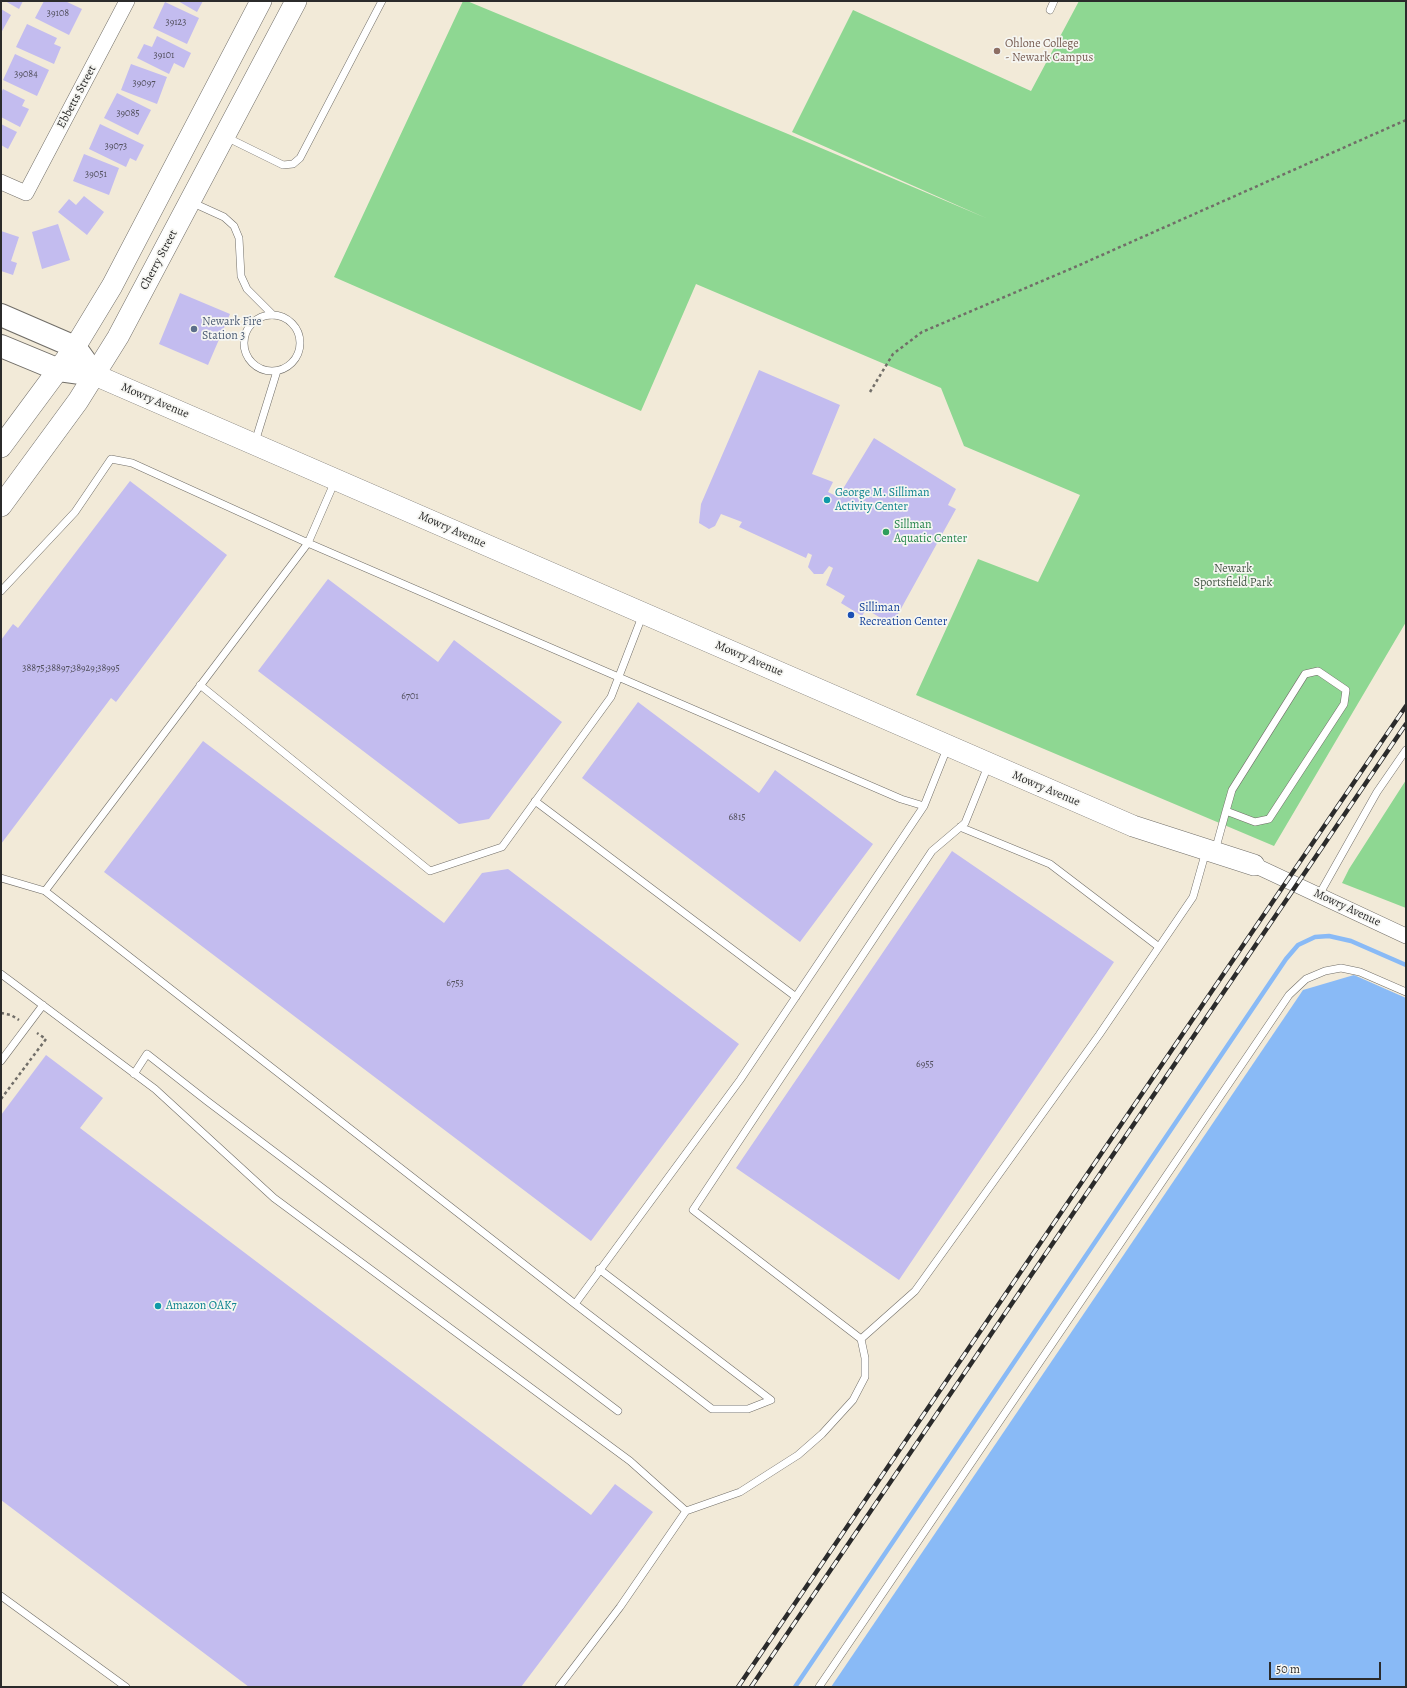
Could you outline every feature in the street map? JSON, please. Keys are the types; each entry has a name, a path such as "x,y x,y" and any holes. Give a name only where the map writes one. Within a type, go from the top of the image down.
{"main road":[{"path":"1,447 75,347 112,286 261,1"},
{"name":"Cherry Street","path":"1,506 95,375 135,305 296,1"},
{"path":"1,315 75,347 95,375"},
{"name":"Mowry Avenue","path":"1,346 59,370 95,375 1133,826 1254,865"}],"street":[{"name":"Ebbetts Street","path":"1,182 26,193 127,1"},
{"name":"Mowry Avenue","path":"1254,865 1406,936"}],"lane":[{"path":"224,136 283,165 293,164 300,158 382,1"},
{"path":"1050,10 1054,1"},
{"path":"190,201 224,217 234,226 239,238 241,276 247,289 273,315"},
{"path":"273,315 282,317 296,328 300,337 298,355 293,363 277,371 267,371 259,368 251,362 246,354 244,345 245,336 252,324 264,316 273,315"},
{"path":"254,444 277,371"},
{"path":"1,591 75,512 111,459 132,463 308,543 901,799 924,806"},
{"path":"45,891 308,543 336,480"},
{"path":"200,685 430,871 502,847 611,697 643,613"},
{"path":"861,1339 915,1291 1099,1035 1193,897 1226,811 1232,790 1305,674 1318,671 1346,690 1344,704 1269,819 1255,822 1226,811"},
{"path":"575,1304 599,1269 740,1080 924,806 948,746"},
{"path":"1319,895 1377,792 1406,750"},
{"path":"559,1687 620,1607 686,1511 740,1492 798,1455 822,1434 853,1400 865,1377 865,1358 861,1339 693,1210 932,851 966,823 989,764"},
{"path":"535,801 796,997"},
{"path":"960,827 1050,864 1159,947"},
{"path":"1,878 45,891 712,1409 748,1409 771,1400 599,1269"},
{"path":"819,1687 1289,995 1306,979 1325,971 1341,968 1360,972 1406,992"},
{"path":"1,974 154,1089 274,1198 630,1461 686,1511"},
{"path":"1,1061 43,1005"},
{"path":"134,1074 147,1054 213,1106 618,1411"},
{"path":"1,1596 126,1687"}],"path":[{"path":"870,392 894,354 922,332 1075,267 1406,120"},
{"path":"1,1013 11,1015 19,1020"},
{"path":"1,1099 46,1039 37,1033"}],"green space":[{"name":"Newark Sportsfield Park","path":"463,1 467,1 788,134 986,218 792,132 853,10 1031,91 1079,1 1406,1 1406,622 1274,846 916,695 978,559 1038,582 1080,495 964,446 941,388 696,284 641,411 334,277"},
{"path":"1406,780 1406,908 1342,883 1349,869"}],"water":[{"path":"1354,975 1406,998 1406,1687 831,1687 1303,990"}],"building":[{"path":"5,1 23,1 19,9"},
{"path":"44,1 65,1 82,9 69,35 35,18"},
{"path":"178,1 203,1 197,12"},
{"path":"165,2 199,18 187,44 153,28"},
{"path":"1,9 11,15 1,33"},
{"path":"27,24 57,38 54,44 61,47 54,64 16,47"},
{"path":"157,36 191,53 184,68 174,63 169,74 137,58 144,44 152,47"},
{"path":"15,54 49,70 37,96 3,80"},
{"path":"131,64 167,77 157,104 121,90"},
{"path":"3,89 25,100 22,106 29,109 20,127 1,117 1,93"},
{"path":"117,93 151,110 138,135 104,118"},
{"path":"1,124 17,132 8,149 1,145"},
{"path":"100,124 144,145 136,161 130,158 126,167 89,149"},
{"path":"84,154 119,168 109,195 73,181"},
{"path":"84,196 104,212 87,235 58,212 69,199 76,205"},
{"path":"58,224 70,260 42,269 32,232"},
{"path":"1,231 19,237 11,261 17,263 13,275 1,271"},
{"name":"Newark Fire Station 3","path":"180,293 230,314 208,365 159,344"},
{"name":"George M. Silliman Activity Center","path":"759,370 840,405 812,474 833,482 828,492 838,497 874,438 956,489 948,505 956,509 892,625 866,609 862,616 841,603 845,596 826,585 833,568 829,566 823,574 814,574 808,567 812,555 808,553 806,558 739,527 742,522 721,514 715,526 709,529 699,523 701,504"},
{"path":"130,481 227,555 116,702 111,698 1,844 1,640 13,624 18,628"},
{"path":"328,579 438,662 454,640 562,722 489,819 459,824 258,671"},
{"path":"638,702 759,793 775,770 873,844 800,942 582,778"},
{"path":"203,741 444,923 482,873 508,869 739,1044 591,1241 104,872"},
{"path":"952,851 1114,962 899,1280 736,1168"},
{"name":"Amazon OAK7","path":"46,1055 103,1098 80,1128 591,1515 615,1484 653,1512 521,1687 249,1687 1,1500 1,1115"}],"waterway":[{"path":"795,1687 1286,959 1298,945 1315,937 1329,936 1351,941 1406,965"}],"railway":[{"path":"738,1687 1406,706"},
{"path":"751,1687 1406,724"}],"place":[{"name":"Ohlone College - Newark Campus","path":"997,51"},
{"name":"Newark Fire Station 3","path":"194,329"},
{"name":"George M. Silliman Activity Center","path":"827,500"},
{"name":"Sillman Aquatic Center","path":"886,532"},
{"name":"Silliman Recreation Center","path":"851,615"},
{"name":"Amazon OAK7","path":"158,1306"}]}
